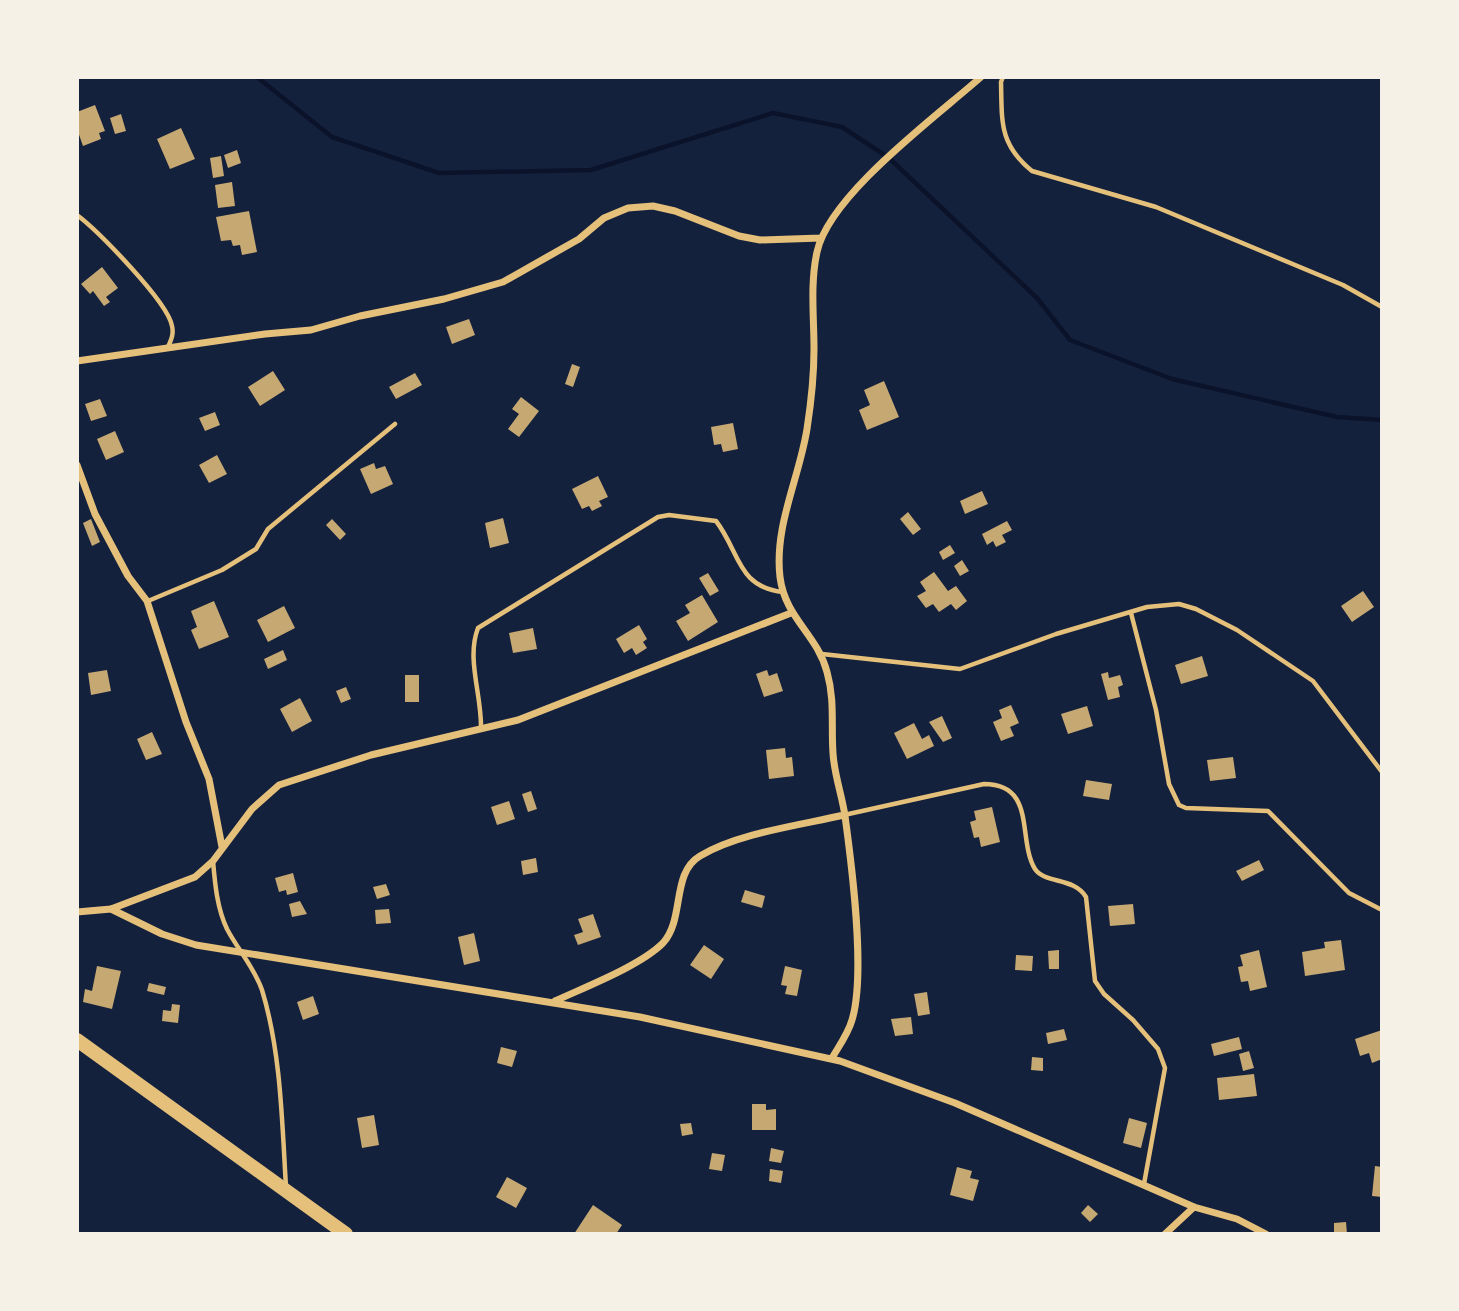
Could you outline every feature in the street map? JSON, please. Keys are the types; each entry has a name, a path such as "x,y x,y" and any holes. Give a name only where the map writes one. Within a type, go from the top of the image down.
{"main road":[{"path":"77,1040 346,1234"}],"street":[{"path":"832,1058 852,1019 858,980 844,815 833,754 833,698 822,654 791,613 783,592 780,542 804,451 810,405 814,351 812,295 821,238 842,205 889,158 981,77"},
{"path":"77,361 311,330 491,285 579,239 604,218 628,208 653,206 675,211 739,236 760,240 821,238"},
{"path":"77,465 95,514 128,576 147,601 186,722 209,779 222,847"},
{"path":"77,912 111,909 195,877 214,861 252,809 279,785 371,755 518,720 791,613"},
{"path":"554,1002 619,971 663,943 677,912 684,877 699,856 738,841 844,815"},
{"path":"111,909 162,934 196,945 640,1017 832,1058 943,1099 1194,1206 1237,1219 1266,1234"},
{"path":"1165,1234 1194,1206"}],"lane":[{"path":"1003,77 1001,82 1005,141 1018,160 1032,172 1156,207 1343,285 1382,307"},
{"path":"77,215 160,300 172,324 173,336 168,348"},
{"path":"147,601 222,570 256,549 268,529 395,424"},
{"path":"481,730 481,704 473,664 473,642 478,628 658,517 669,515 716,521 750,579 765,590 783,592"},
{"path":"822,654 960,669 1056,634 1165,604 1196,609 1280,657 1313,681 1382,772"},
{"path":"1131,613 1157,710 1169,784 1179,805 1186,808 1268,811 1349,893 1382,911"},
{"path":"844,815 984,784 1001,785 1016,799 1024,816 1034,867 1041,875 1081,889 1086,897 1092,959 1098,987 1133,1020 1162,1057 1165,1068 1164,1086 1144,1184"},
{"path":"214,861 218,903 227,929 255,973 268,1011 280,1098 286,1191"}],"building":[{"path":"95,105 105,131 99,133 101,139 83,146 77,129 77,112"},
{"path":"121,114 126,131 115,134 110,118"},
{"path":"181,128 195,159 170,169 157,139"},
{"path":"237,150 241,163 228,168 224,155"},
{"path":"221,156 224,176 213,178 210,158"},
{"path":"232,182 235,206 218,208 215,185"},
{"path":"249,211 257,252 242,255 240,245 233,246 231,240 221,241 216,217"},
{"path":"102,267 118,288 106,297 110,302 104,306 93,291 90,294 81,284"},
{"path":"469,319 475,335 452,344 446,327"},
{"path":"572,364 580,367 573,387 565,384"},
{"path":"273,371 285,390 260,406 248,387"},
{"path":"415,373 422,385 396,399 389,387"},
{"path":"884,381 899,417 867,430 859,410 870,405 864,390"},
{"path":"521,397 539,411 519,437 508,429 519,414 512,409"},
{"path":"100,399 107,416 91,421 85,404"},
{"path":"215,412 220,425 205,431 199,418"},
{"path":"733,423 738,449 723,452 721,444 714,445 711,427"},
{"path":"115,431 124,452 106,460 97,439"},
{"path":"217,455 227,474 209,483 199,465"},
{"path":"374,463 376,469 385,466 393,484 371,494 360,469"},
{"path":"598,476 608,497 599,501 602,506 592,511 589,506 582,509 572,489"},
{"path":"982,491 988,504 965,514 960,501"},
{"path":"908,512 921,529 913,535 900,519"},
{"path":"503,518 509,543 490,548 485,523"},
{"path":"91,519 100,542 92,546 83,523"},
{"path":"332,519 346,534 340,540 326,525"},
{"path":"1007,521 1012,530 1002,535 1006,542 996,547 993,541 987,545 982,534"},
{"path":"950,545 955,553 943,560 939,552"},
{"path":"962,560 969,571 960,576 954,566"},
{"path":"934,572 948,591 956,586 967,601 956,610 951,604 939,612 933,604 926,608 917,596 926,591 920,582"},
{"path":"708,573 719,591 710,596 699,578"},
{"path":"1363,591 1374,607 1352,622 1341,606"},
{"path":"702,595 718,622 688,641 676,621 690,613 685,605"},
{"path":"214,601 229,637 199,649 191,630 197,627 191,611"},
{"path":"284,606 295,628 268,642 257,620"},
{"path":"639,625 647,639 643,642 647,648 636,655 632,648 624,653 616,639"},
{"path":"533,628 537,649 513,653 509,633"},
{"path":"283,650 287,660 268,669 264,659"},
{"path":"1202,656 1208,676 1181,684 1175,665"},
{"path":"107,670 111,691 91,695 88,673"},
{"path":"767,670 769,676 777,673 783,691 764,697 756,674"},
{"path":"1108,672 1109,678 1120,675 1123,685 1118,687 1120,697 1108,700 1101,674"},
{"path":"405,675 419,675 419,702 405,702"},
{"path":"346,687 351,699 341,703 336,691"},
{"path":"300,698 312,721 292,732 280,709"},
{"path":"1011,705 1019,723 1010,727 1014,736 1001,741 993,722 1002,718 999,710"},
{"path":"1087,706 1093,726 1068,734 1061,714"},
{"path":"942,716 952,738 943,742 929,722"},
{"path":"914,723 922,739 929,735 934,746 907,759 894,733"},
{"path":"152,732 162,754 146,760 137,739"},
{"path":"785,748 786,758 792,757 794,776 769,779 766,750"},
{"path":"1233,757 1236,778 1210,781 1207,760"},
{"path":"1086,780 1112,784 1109,800 1083,796"},
{"path":"531,791 537,809 528,812 522,794"},
{"path":"509,801 515,819 497,825 491,807"},
{"path":"992,807 1000,842 981,847 979,837 974,838 970,822 976,820 974,811"},
{"path":"536,858 538,872 523,875 521,861"},
{"path":"1259,860 1264,870 1242,881 1236,871"},
{"path":"293,873 298,892 287,895 286,890 279,892 275,878"},
{"path":"386,884 390,895 377,899 373,887"},
{"path":"745,890 765,896 762,908 741,902"},
{"path":"300,901 307,914 292,917 289,904"},
{"path":"1133,904 1135,924 1110,926 1108,906"},
{"path":"389,909 391,923 376,924 375,910"},
{"path":"593,914 601,937 578,945 574,935 583,932 578,919"},
{"path":"474,933 480,961 464,965 458,937"},
{"path":"1341,940 1345,970 1305,976 1302,952 1325,948 1324,942"},
{"path":"704,945 724,959 711,979 690,965"},
{"path":"1059,950 1059,969 1049,969 1048,951"},
{"path":"1259,950 1267,987 1250,991 1248,981 1241,982 1238,967 1243,966 1240,955"},
{"path":"1016,955 1033,956 1032,971 1015,970"},
{"path":"97,966 121,971 112,1009 83,1002 85,989 92,991"},
{"path":"785,966 802,970 797,996 785,994 787,986 781,985"},
{"path":"149,983 166,987 164,995 147,991"},
{"path":"927,992 930,1014 918,1016 914,994"},
{"path":"313,996 319,1014 303,1020 297,1002"},
{"path":"172,1004 180,1005 178,1023 162,1021 163,1010 171,1011"},
{"path":"911,1017 913,1034 895,1036 891,1019"},
{"path":"1064,1029 1067,1040 1048,1044 1046,1033"},
{"path":"1382,1030 1382,1059 1372,1063 1369,1053 1360,1056 1355,1039"},
{"path":"1239,1037 1242,1049 1214,1056 1211,1044"},
{"path":"501,1047 517,1051 512,1067 497,1063"},
{"path":"1249,1051 1254,1068 1243,1071 1239,1054"},
{"path":"1032,1057 1043,1058 1043,1071 1031,1070"},
{"path":"1254,1074 1257,1096 1219,1100 1217,1078"},
{"path":"752,1104 766,1104 766,1110 776,1109 776,1130 752,1130"},
{"path":"374,1115 379,1145 362,1148 357,1118"},
{"path":"1129,1118 1147,1123 1141,1148 1123,1143"},
{"path":"691,1123 693,1134 682,1136 680,1124"},
{"path":"771,1148 784,1151 781,1163 769,1161"},
{"path":"712,1153 725,1155 722,1171 709,1169"},
{"path":"1375,1166 1382,1167 1382,1197 1372,1196"},
{"path":"957,1167 972,1171 970,1178 979,1180 973,1201 950,1195"},
{"path":"770,1169 783,1171 781,1183 769,1181"},
{"path":"507,1177 527,1188 516,1208 496,1197"},
{"path":"593,1205 622,1225 616,1234 574,1234"},
{"path":"1088,1205 1098,1214 1090,1222 1081,1213"},
{"path":"1346,1222 1347,1234 1334,1234 1334,1223"}],"waterway":[{"path":"257,77 332,137 439,173 591,170 773,113 842,127 889,158 1037,298 1070,340 1172,379 1337,417 1382,420"}]}
